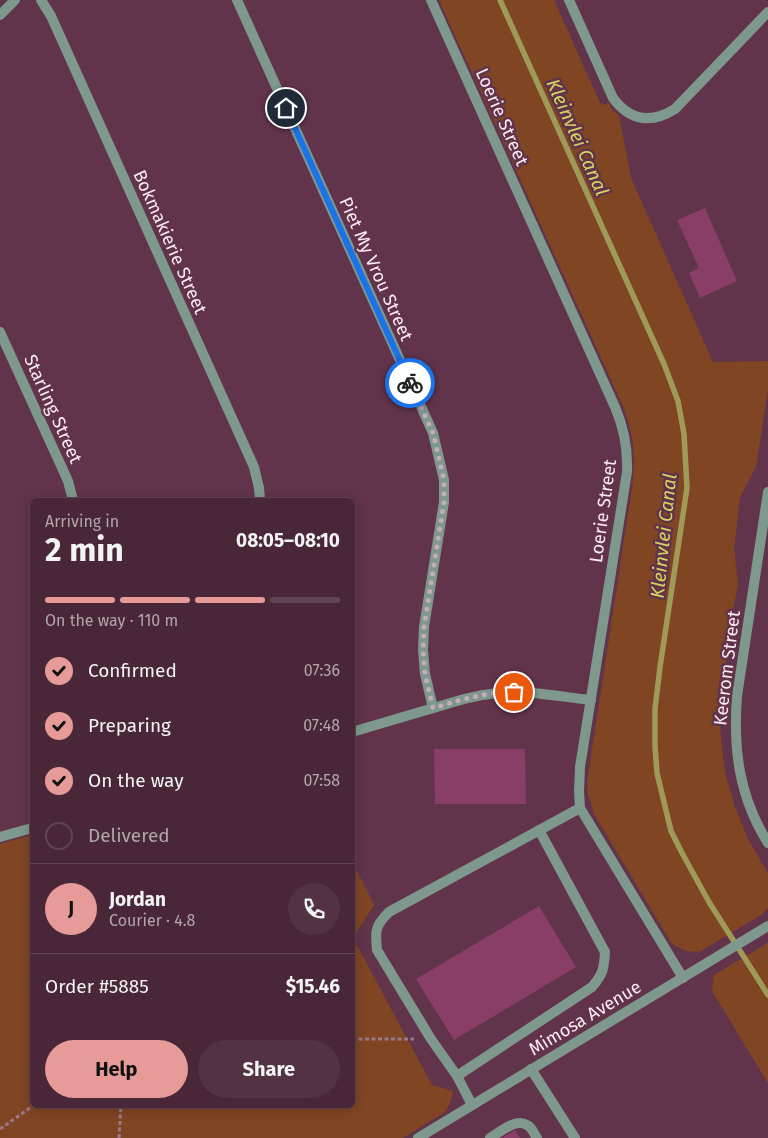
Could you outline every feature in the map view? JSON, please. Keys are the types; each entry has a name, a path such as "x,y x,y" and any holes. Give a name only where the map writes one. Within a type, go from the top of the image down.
{"street":[{"path":"0,14 16,0"},
{"name":"Bokmakierie Street","path":"41,0 55,25 254,467 260,498"},
{"name":"Piet My Vrou Street","path":"237,0 433,433 444,480 444,502 424,627 425,674 433,708"},
{"name":"Loerie Street","path":"432,0 615,407 624,432 628,459 627,472 580,767 580,808 683,978"},
{"path":"569,0 613,98 626,112 646,118 656,118 675,109 768,12"},
{"name":"Starling Street","path":"0,332 68,481 72,498"},
{"name":"Keerom Street","path":"768,498 738,687 735,720 739,768 744,791 768,843"},
{"path":"355,731 473,696 500,692 591,700"},
{"path":"472,1105 457,1076 377,950 375,937 378,923 389,912 580,808"},
{"path":"0,837 30,829"},
{"path":"457,1076 592,987 601,976 605,964 605,952 539,830"},
{"name":"Mimosa Avenue","path":"418,1138 768,926"},
{"path":"531,1069 575,1138"},
{"path":"490,1138 509,1127 523,1124 529,1126 537,1138"}],"path":[{"path":"355,1039 432,1039"},
{"path":"0,1129 30,1108"},
{"path":"119,1138 121,1108"}],"shaded area":[{"path":"439,0 554,0 601,105 609,103 612,110 619,115 631,178 713,362 768,361 768,390 756,467 740,497 734,548 738,583 727,646 720,724 725,772 735,807 748,839 768,873 768,908 761,915 699,952 686,951 671,942 594,814 587,791 632,488 634,455 629,425 622,404"},
{"path":"30,836 30,1108 355,1108 355,942 432,1085 453,1091 451,1102 447,1109 403,1138 0,1138 0,844"},
{"path":"355,867 374,905 355,935"},
{"path":"768,943 768,1083 712,991 714,975"}],"building":[{"path":"705,208 737,281 700,298 689,273 699,268 677,220"},
{"path":"434,749 525,749 526,804 435,804"},
{"path":"539,906 576,967 454,1040 416,979"},
{"path":"515,1130 520,1138 502,1138"}],"waterway":[{"name":"Kleinvlei Canal","path":"500,0 664,364 678,401 684,434 687,488 655,709 657,773 671,831 709,902 768,995"}],"way so far":[{"path":"410,383 433,433 444,480 444,502 424,627 425,674 433,708 482,694 514,692"}],"route":[{"path":"286,108 410,383"}]}
